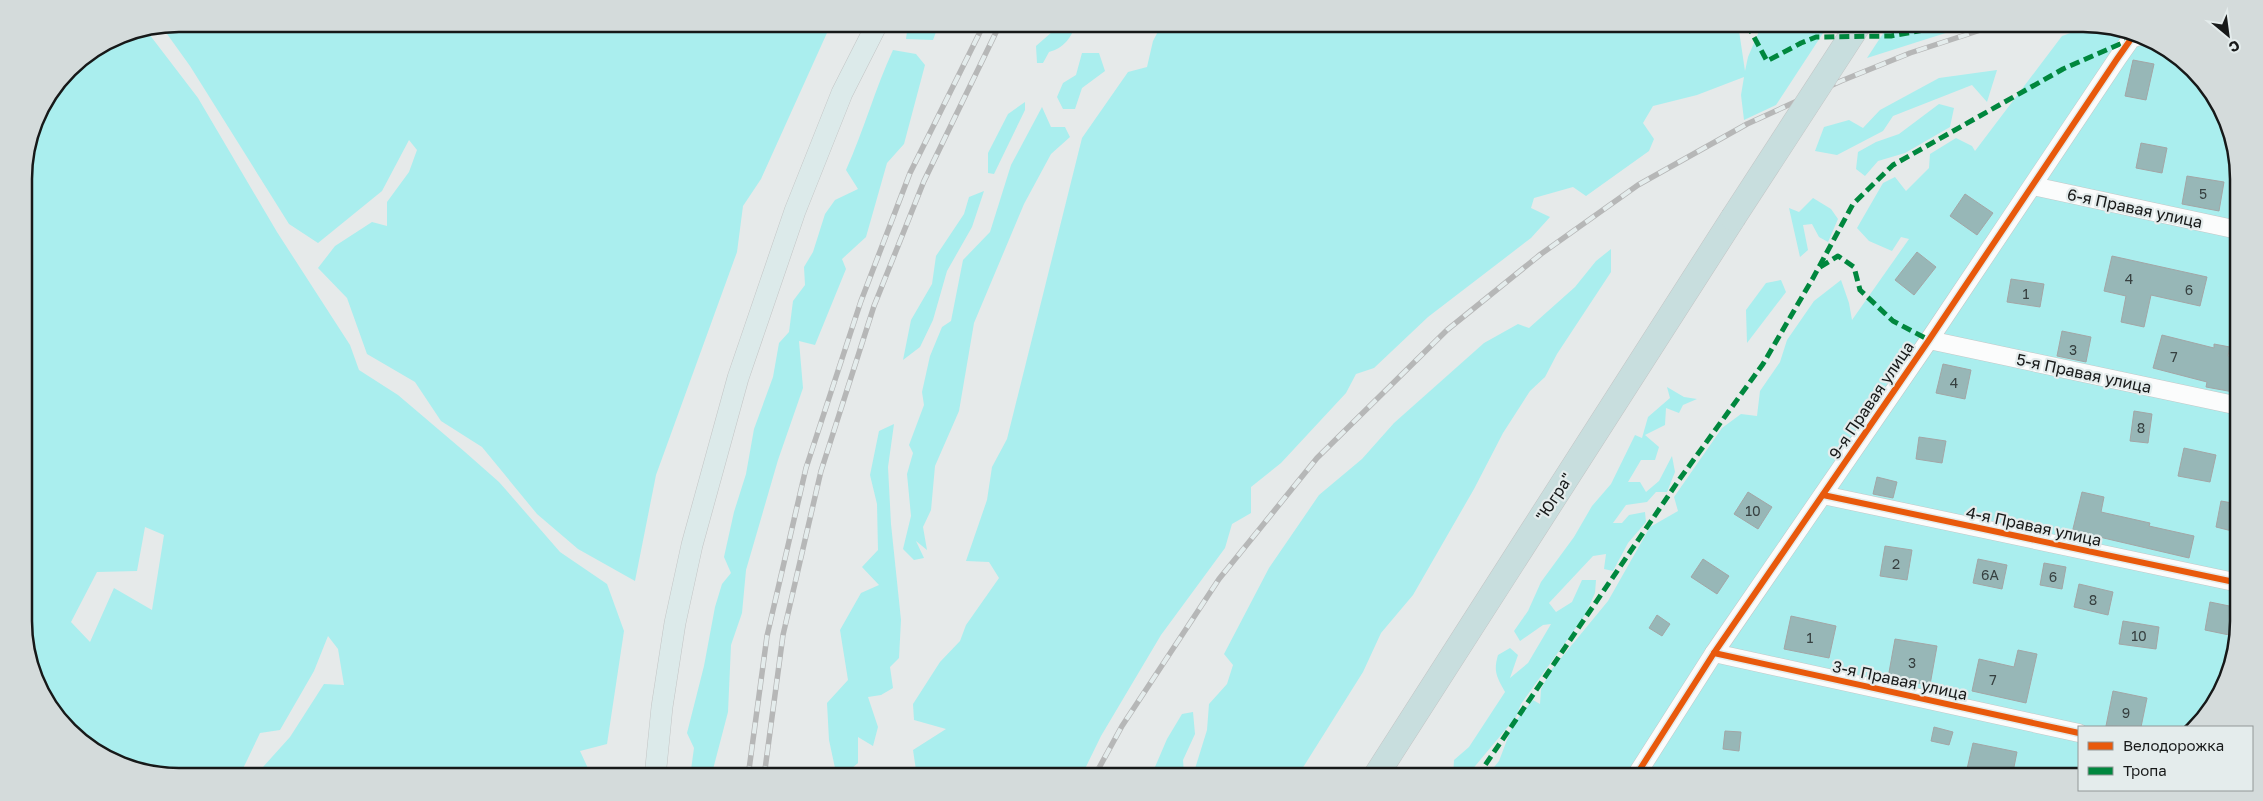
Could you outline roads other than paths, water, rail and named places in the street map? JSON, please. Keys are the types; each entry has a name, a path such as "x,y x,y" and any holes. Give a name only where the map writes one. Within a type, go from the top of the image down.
{"highway":[{"name":"\"Югра\"","path":"1381,768 1733,218 1855,32"}],"main road":[{"path":"656,768 662,707 675,623 692,545 738,378 794,211 842,92 873,32"}],"street":[{"name":"9-я Правая улица","path":"1641,768 1714,653 2132,41"},
{"name":"6-я Правая улица","path":"2033,186 2230,228"},
{"name":"5-я Правая улица","path":"1929,340 2230,404"},
{"name":"4-я Правая улица","path":"1823,496 2230,581"},
{"name":"3-я Правая улица","path":"1714,653 2078,733"}],"railway":[{"path":"749,768 767,636 806,468 861,301 910,173 980,32"},
{"path":"765,768 783,635 821,471 874,306 924,181 996,32"},
{"path":"1099,768 1122,726 1219,579 1317,458 1447,330 1541,254 1638,185 1747,124 1841,81 1910,53 1974,32"}]}
